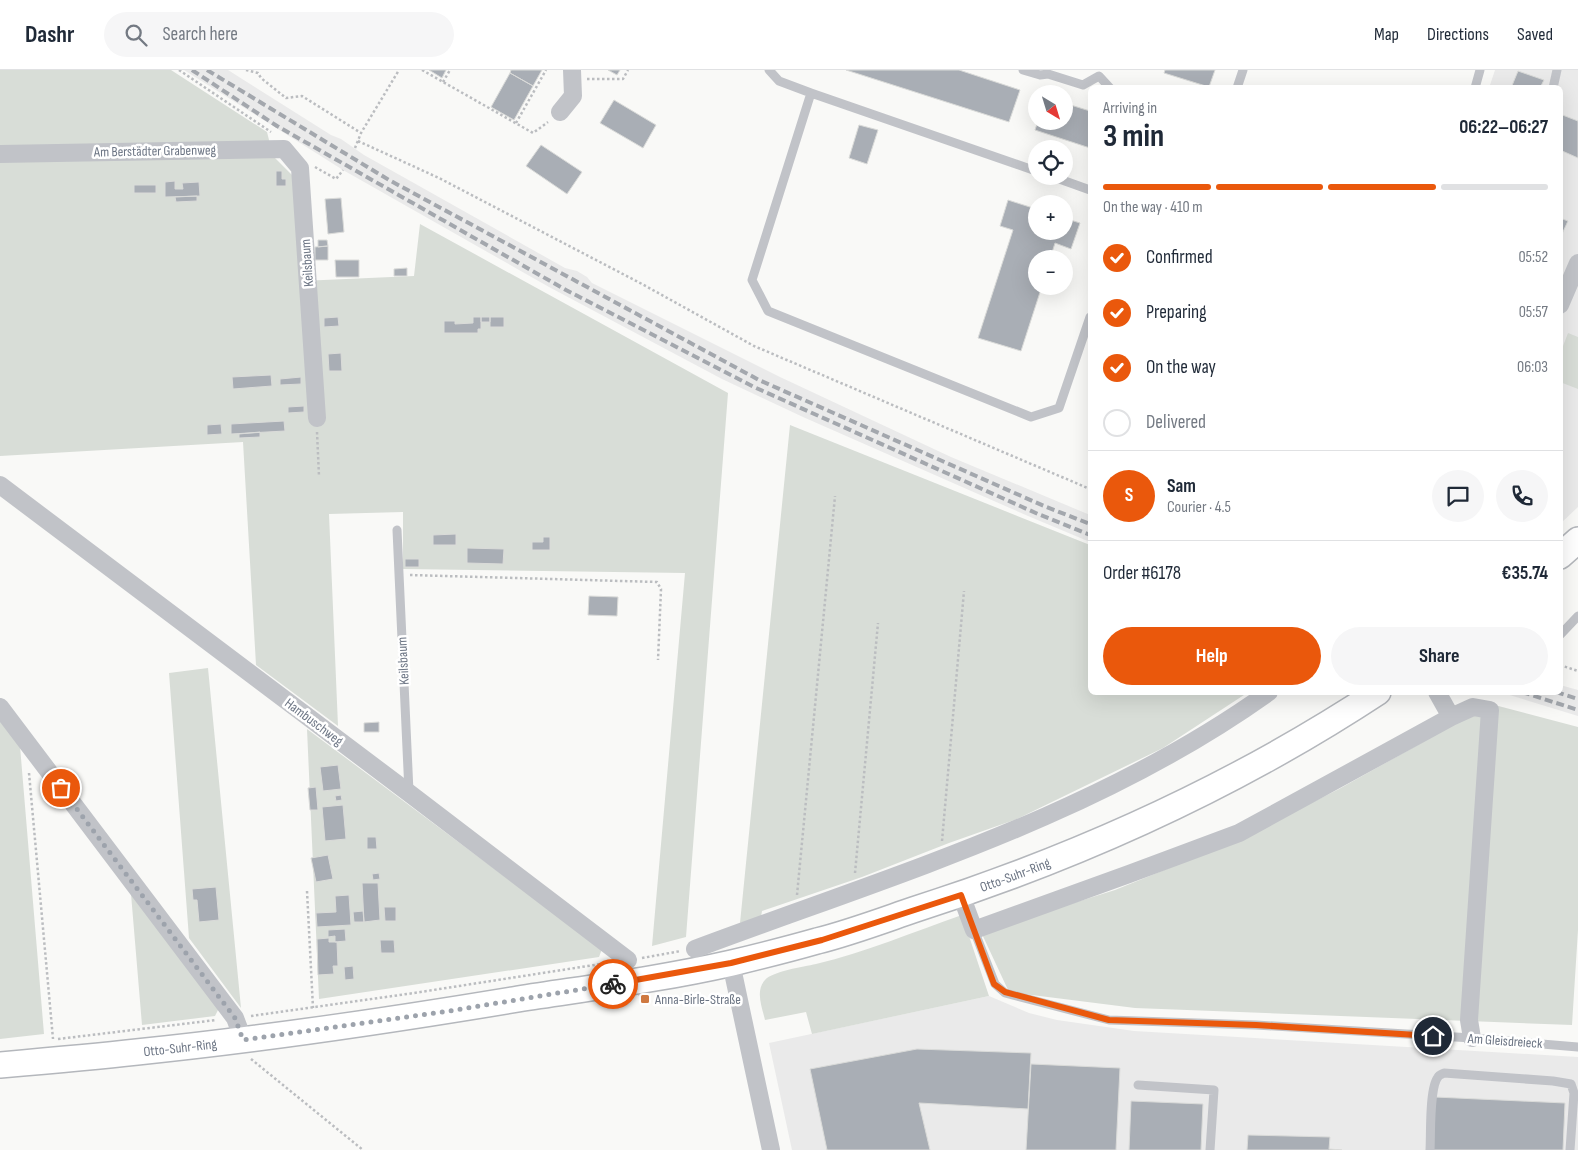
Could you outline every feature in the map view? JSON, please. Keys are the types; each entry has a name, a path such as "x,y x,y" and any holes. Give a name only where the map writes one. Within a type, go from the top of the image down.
{"street":[{"path":"560,112 573,96 572,74"},
{"name":"Am Berstädter Grabenweg","path":"0,154 284,149"},
{"name":"Keilsbaum","path":"284,149 300,168 317,418"},
{"path":"1566,296 1578,264"},
{"name":"Hambuschweg","path":"0,485 628,960"},
{"path":"1563,553 1578,540"},
{"path":"695,949 940,860 1037,821 1152,765 1202,736 1264,695"},
{"name":"Otto-Suhr-Ring","path":"0,1065 137,1052 239,1029 449,1011 731,963 822,940 961,895 1074,853 1160,815 1267,760 1374,695"},
{"path":"1439,695 1451,717"},
{"path":"0,706 239,1029"},
{"path":"974,930 1238,832 1473,706 1490,710 1469,1020 1472,1038"},
{"name":"Am Gleisdreieck","path":"961,895 974,930"},
{"path":"731,963 771,1150"}],"lane":[{"path":"769,70 780,81 811,93 1028,168"},
{"path":"1023,70 1040,75 1048,74 1082,85 1099,76 1107,85"},
{"path":"1238,85 1242,70"},
{"path":"1476,85 1480,70"},
{"path":"1554,85 1557,70"},
{"path":"811,93 752,280 768,311 1031,417 1059,408 1088,323"},
{"path":"1073,184 1088,189"},
{"name":"Keilsbaum","path":"397,530 409,793"},
{"path":"1563,632 1578,616"},
{"name":"Am Gleisdreieck","path":"974,930 994,984 1005,992 1109,1020 1256,1025 1472,1038 1578,1047"},
{"path":"1430,1150 1432,1101 1435,1083 1438,1076 1444,1073 1571,1084 1574,1093 1570,1150"},
{"path":"1138,1085 1214,1090 1210,1150"}],"path":[{"path":"179,70 286,142 284,149"},
{"path":"246,70 259,71 261,78 286,98 302,96 361,133"},
{"path":"355,148 361,133 400,70"},
{"path":"422,70 534,133 560,112"},
{"path":"444,82 450,70"},
{"path":"516,123 546,70"},
{"path":"572,74 623,79 628,70"},
{"path":"358,141 439,178 642,284 754,346 1088,488"},
{"path":"317,418 320,476"},
{"path":"795,912 835,496"},
{"path":"399,575 657,582 661,589 658,660"},
{"path":"940,860 964,591"},
{"path":"853,892 878,624"},
{"path":"1563,666 1578,671"},
{"path":"29,772 53,1039 239,1029 314,1008 695,949"},
{"path":"307,891 314,1008"},
{"path":"239,1029 250,1058 257,1065 364,1150"}],"shaded area":[{"path":"0,70 171,70 267,132 273,156 296,179 301,281 414,276 420,224 728,393 686,937 652,946 685,573 403,569 403,512 329,514 338,726 256,665 243,442 0,456"},
{"path":"184,70 228,70 364,155 565,268 577,271 587,277 592,283 780,377 951,457 1088,514 1088,541 803,417 722,379 549,287 343,170"},
{"path":"1495,70 1578,70 1578,507 1563,521 1563,85 1490,85"},
{"path":"1568,333 1578,337 1578,389 1563,383 1563,346"},
{"path":"790,425 1088,544 1088,695 1244,695 1163,748 1017,819 862,877 762,911 761,917 740,923"},
{"path":"208,668 241,1008 189,938 169,673"},
{"path":"1563,686 1578,690 1578,716 1510,695 1563,695"},
{"path":"1487,703 1578,727 1578,930 1572,1025 1135,1008 1009,992 981,932 1115,890 1231,843 1339,789 1423,742"},
{"path":"0,718 20,746 44,1034 0,1039"},
{"path":"307,729 602,949 599,957 319,999"},
{"path":"131,894 219,1008 215,1016 142,1025"},
{"path":"962,915 989,996 812,1034 806,1012 765,1020 761,1005 760,989 769,977 781,972 853,954"},
{"path":"989,996 1029,1013 1057,1020 1134,1031 1578,1057 1578,1150 792,1150 769,1043"}],"building":[{"path":"429,70 446,70 442,78"},
{"path":"511,70 542,70 533,86 510,73"},
{"path":"608,70 620,70 617,75"},
{"path":"846,70 959,70 1020,90 1009,122"},
{"path":"1165,70 1215,70 1210,85 1203,85 1164,73"},
{"path":"1518,71 1544,80 1542,85 1512,85"},
{"path":"510,73 533,86 514,120 491,107"},
{"path":"614,100 656,125 643,148 600,123"},
{"path":"1073,106 1088,110 1088,147 1073,142 1073,140 1066,140 1035,130 1073,130"},
{"path":"1563,115 1578,121 1578,158 1563,151"},
{"path":"859,125 878,130 867,164 849,158"},
{"path":"541,145 582,172 567,194 526,166"},
{"path":"276,171 282,171 282,179 286,179 286,186 276,186"},
{"path":"175,181 175,189 183,189 182,183 199,182 200,196 165,197 165,182"},
{"path":"134,185 156,185 156,193 134,193"},
{"path":"197,196 197,201 176,202 175,197"},
{"path":"341,198 344,232 328,234 325,199"},
{"path":"1008,200 1028,206 1028,240 1073,240 1073,221 1080,223 1071,249 1055,243 1053,250 1028,250 1028,295 1039,295 1021,351 978,338 1013,230 1000,226"},
{"path":"1563,219 1568,221 1563,232"},
{"path":"318,240 327,240 328,246 318,247"},
{"path":"328,246 328,260 315,260 315,247"},
{"path":"335,260 359,260 359,277 336,277"},
{"path":"407,268 407,276 394,276 394,269"},
{"path":"338,317 339,326 324,327 324,318"},
{"path":"473,317 481,317 481,329 478,329 478,333 444,333 444,321 455,321 455,324 473,323"},
{"path":"481,317 490,317 490,322 481,322"},
{"path":"490,317 504,317 504,327 490,327"},
{"path":"341,353 342,371 329,371 328,354"},
{"path":"271,375 272,386 233,389 232,377"},
{"path":"301,377 301,384 280,385 280,379"},
{"path":"304,406 304,412 288,413 288,407"},
{"path":"284,421 285,431 231,434 231,424"},
{"path":"221,424 222,434 207,435 207,425"},
{"path":"260,432 260,437 239,438 239,434"},
{"path":"456,534 456,545 433,545 433,535"},
{"path":"543,537 550,537 550,550 532,550 532,542 543,542"},
{"path":"467,548 504,549 503,564 467,563"},
{"path":"405,559 419,559 419,567 405,567"},
{"path":"589,596 618,597 617,616 588,615"},
{"path":"379,722 379,732 364,732 364,723"},
{"path":"338,765 341,789 323,791 320,767"},
{"path":"316,787 318,810 310,810 308,788"},
{"path":"341,795 342,800 336,801 335,796"},
{"path":"343,805 346,839 325,841 322,807"},
{"path":"367,837 376,837 377,849 367,849"},
{"path":"328,855 333,879 316,882 311,858"},
{"path":"379,873 380,879 373,880 372,874"},
{"path":"362,883 378,883 380,920 364,922"},
{"path":"216,887 219,920 199,922 197,900 193,900 192,889"},
{"path":"349,895 351,925 317,927 316,913 336,912 335,896"},
{"path":"384,907 396,907 396,921 385,921"},
{"path":"363,911 364,922 354,922 353,912"},
{"path":"345,929 346,941 335,942 335,936 328,937 328,930"},
{"path":"329,938 329,942 337,942 338,966 333,966 334,974 318,975 317,939"},
{"path":"380,940 394,940 395,953 381,953"},
{"path":"353,966 354,979 345,980 344,967"},
{"path":"648,991 649,994 639,996 638,993"},
{"path":"917,1049 1031,1053 1028,1109 919,1103 930,1150 827,1150 810,1069"},
{"path":"1031,1064 1120,1068 1116,1150 1026,1150"},
{"path":"1435,1097 1565,1103 1563,1150 1432,1150"},
{"path":"1131,1101 1203,1104 1201,1150 1129,1150"},
{"path":"1248,1135 1330,1137 1329,1149 1342,1150 1247,1150"}],"railway":[{"path":"192,70 277,126 566,290 754,387 1038,514 1088,534"},
{"path":"207,70 389,180 759,380 1044,506 1088,523"},
{"path":"1563,694 1578,699"},
{"path":"1531,695 1578,710"}],"way so far":[{"path":"61,788 235,1018 243,1040 449,1011 613,984"}],"place":[{"name":"Anna-Birle-Straße","path":"645,999"}],"route":[{"path":"613,984 731,963 822,940 961,895 994,984 1005,992 1109,1020 1256,1025 1433,1036"}]}
